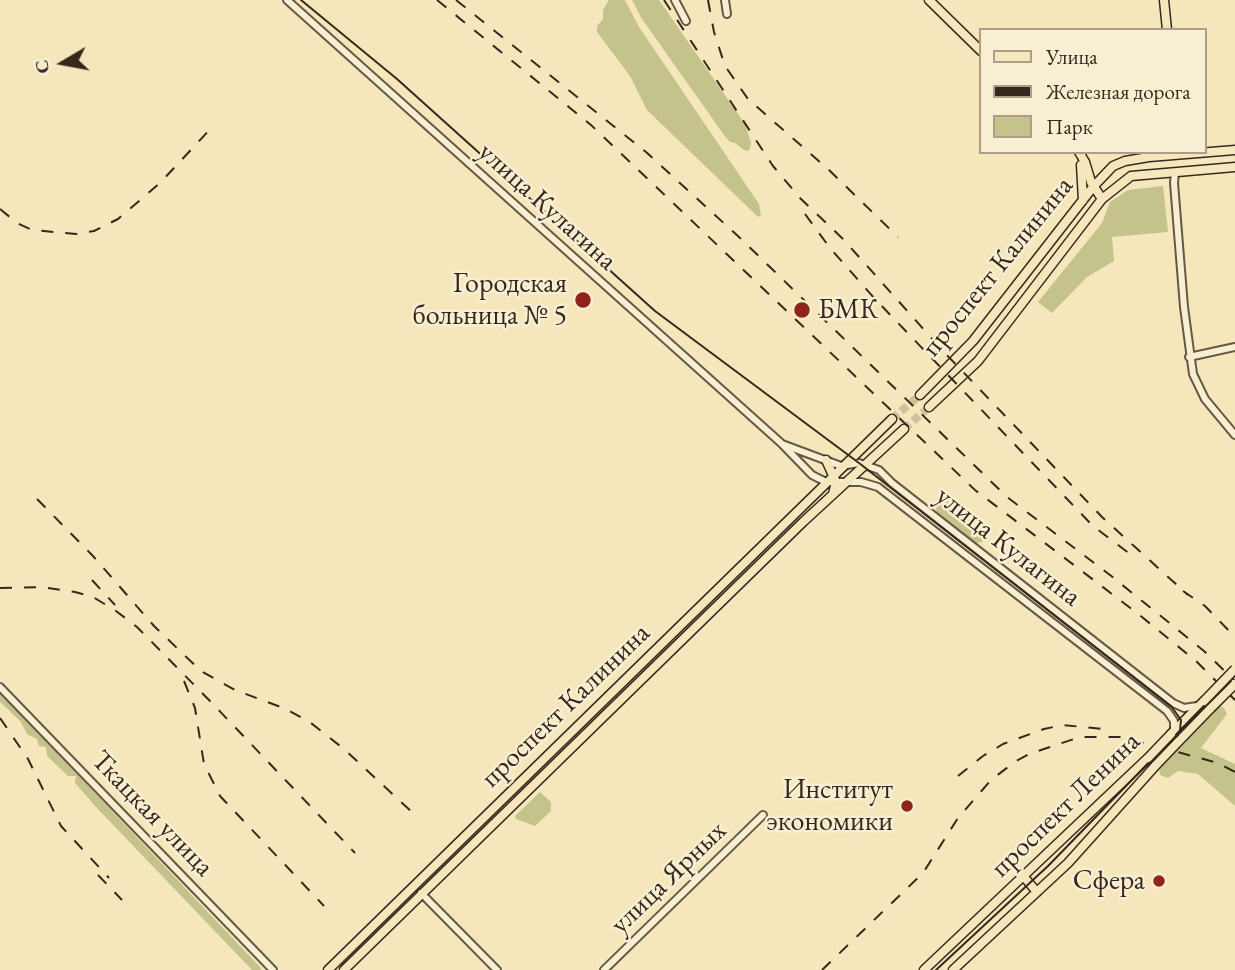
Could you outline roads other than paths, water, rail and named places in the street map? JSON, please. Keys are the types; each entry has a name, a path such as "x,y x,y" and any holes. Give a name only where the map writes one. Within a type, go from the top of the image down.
{"main road":[{"path":"929,0 979,49"},
{"path":"1164,0 1167,28"},
{"name":"проспект Калинина","path":"1207,153 1235,150"},
{"path":"1078,154 1083,200 1093,210"},
{"path":"1079,154 1085,162 1093,187 1102,199"},
{"path":"1175,172 1176,154"},
{"name":"проспект Калинина","path":"920,395 974,341 1093,187 1113,166 1125,161 1176,154"},
{"name":"проспект Калинина","path":"929,407 978,361 1102,199 1131,176 1235,167"},
{"name":"проспект Калинина","path":"344,970 833,494 841,466 892,419"},
{"path":"826,460 838,479 862,466 904,429"},
{"name":"проспект Калинина","path":"328,970 826,482 838,479"},
{"name":"проспект Ленина","path":"924,970 1148,758 1235,668"},
{"name":"проспект Ленина","path":"953,970 1093,836 1156,765 1235,684"},
{"path":"1024,877 1037,892"},
{"path":"415,886 421,893"}],"street":[{"name":"улица Кулагина","path":"287,0 636,316 781,443 812,475 826,482"},
{"path":"675,0 687,21"},
{"path":"725,0 727,14"},
{"path":"1204,154 1206,169"},
{"path":"1175,172 1189,357 1197,385 1235,435"},
{"path":"1189,357 1235,347"},
{"name":"улица Кулагина","path":"781,443 841,466 862,466 879,470 892,483 1181,708 1201,703"},
{"name":"улица Кулагина","path":"838,479 878,487 1167,711 1174,721 1173,733"},
{"path":"1061,631 1068,621"},
{"path":"1112,669 1118,661"},
{"path":"1128,681 1134,673"},
{"name":"Ткацкая улица","path":"0,687 273,970"},
{"name":"улица Ярных","path":"604,970 763,815"},
{"path":"421,893 497,970"}],"tunnel":[{"path":"892,419 920,395"},
{"path":"904,429 929,407"}],"tram line":[{"path":"301,0 397,79 655,311 859,463 1171,706 1181,720 1176,739"},
{"path":"936,970 1048,866 1235,674"}],"railway":[{"path":"437,0 591,125 975,490 1137,613 1196,661 1235,700"},
{"path":"456,0 646,152 739,237 1007,497 1110,575 1204,651 1235,681"},
{"path":"664,0 773,166 800,198 843,239 943,351 1102,517 1188,595"},
{"path":"708,0 714,32 725,66 748,99 829,170 898,237"},
{"path":"0,209 17,223 32,230 76,234 94,231 118,219 160,183 215,124"},
{"path":"805,214 830,248 875,299 1093,526 1134,557"},
{"path":"37,499 93,556 154,626 201,671 235,690 286,709 311,723 344,749 414,814"},
{"path":"92,580 115,605"},
{"path":"0,588 42,587 75,592 93,597 116,611 137,627 355,853"},
{"path":"1183,591 1205,606 1235,637"},
{"path":"184,681 195,708 204,764 220,796 324,906"},
{"path":"0,718 28,759 61,826 109,878"},
{"path":"958,776 1003,744 1044,729 1063,725 1112,730"},
{"path":"822,970 923,873 958,818 991,780 1029,754 1080,737 1122,737 1218,763 1235,772"},
{"path":"98,875 122,900"}],"place":[{"name":"Городская больница № 5","path":"583,300"},
{"name":"БМК","path":"802,310"},
{"name":"Институт экономики","path":"907,806"},
{"name":"Сфера","path":"1159,881"}]}
